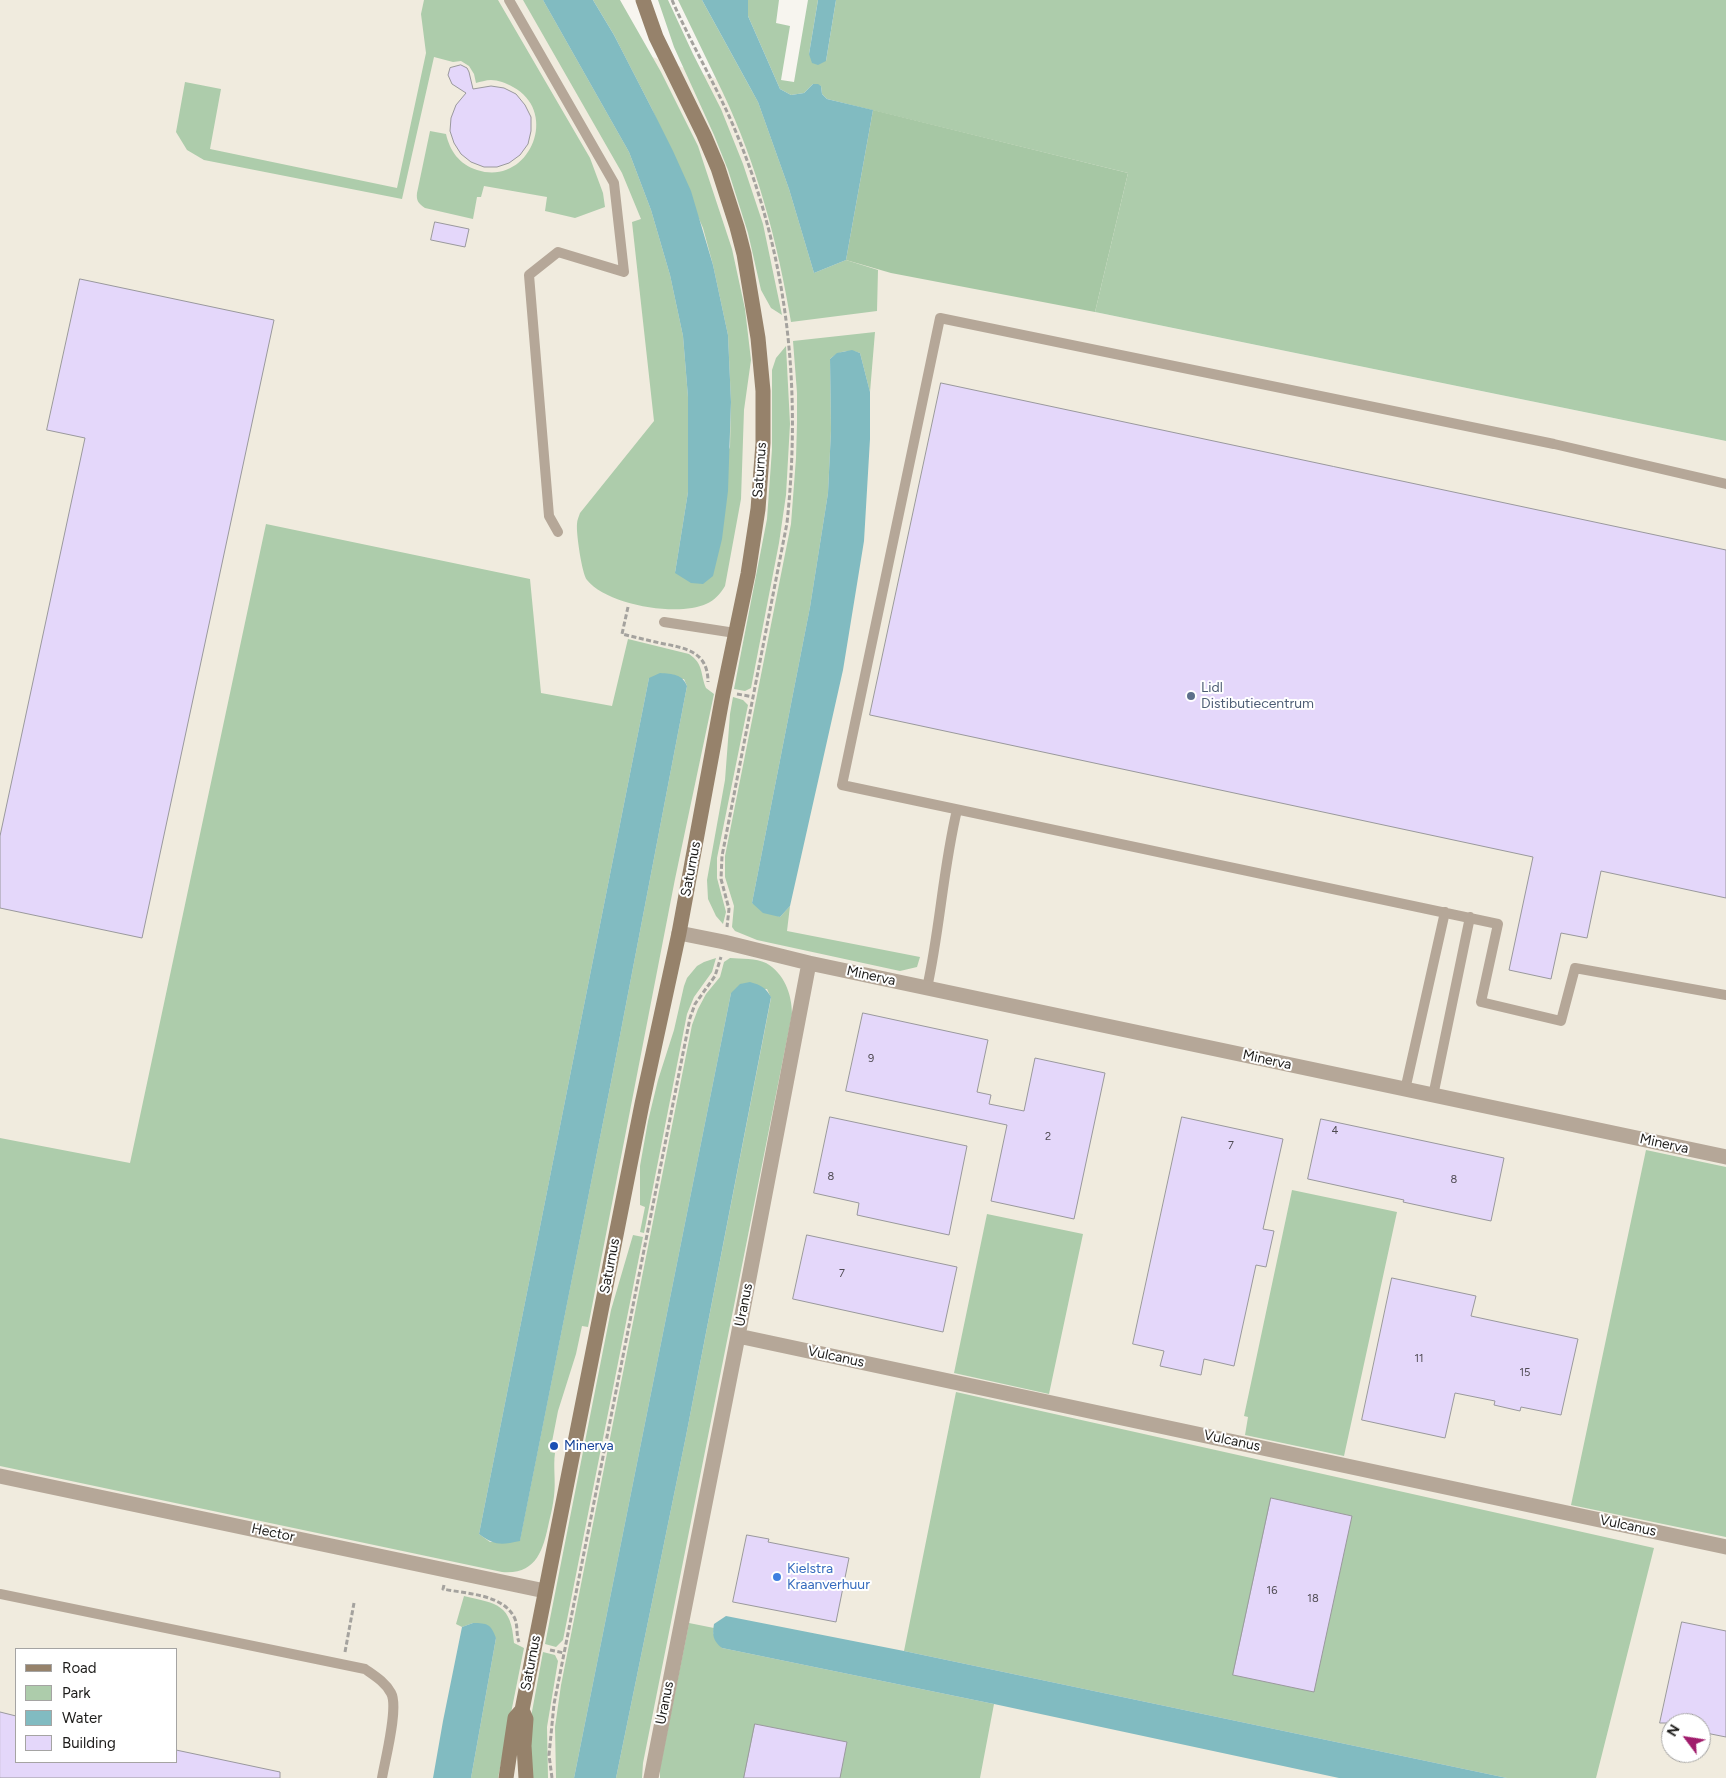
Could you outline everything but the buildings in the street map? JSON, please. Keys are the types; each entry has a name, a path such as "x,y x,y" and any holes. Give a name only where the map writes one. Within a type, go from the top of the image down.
{"main road":[{"name":"Saturnus","path":"506,1778 515,1718 522,1710 642,1104 679,933 753,540 763,443 763,391 758,338 744,254 718,168 704,135 656,37 633,0"},
{"name":"Saturnus","path":"643,0 656,37"},
{"name":"Saturnus","path":"522,1710 526,1719 524,1746 526,1778"}],"street":[{"path":"679,933 809,963"},
{"name":"Minerva","path":"809,963 1726,1157"},
{"name":"Uranus","path":"651,1778 809,963"},
{"name":"Vulcanus","path":"738,1336 1726,1547"},
{"name":"Hector","path":"0,1476 546,1591"}],"lane":[{"path":"509,0 614,183 624,272 558,252 529,275 549,516 558,532"},
{"path":"1726,484 1554,444 940,318 842,785 1498,924 1481,1002 1561,1021 1575,968 1726,995"},
{"path":"664,622 736,633"},
{"path":"927,988 933,960 948,846 957,810"},
{"path":"1405,1090 1445,912"},
{"path":"1433,1096 1470,917"},
{"path":"0,1594 365,1669 381,1680 392,1694 393,1713 382,1778"}],"path":[{"path":"628,607 622,634 683,648 692,652 705,664 710,687"},
{"path":"734,694 754,698"},
{"path":"552,1778 549,1755 550,1730 690,1018 695,1004 716,976 720,958"},
{"path":"447,1570 443,1589 504,1604 515,1619 518,1641 524,1644"},
{"path":"342,1665 354,1603"},
{"path":"545,1649 564,1653"}],"shaded area":[{"path":"0,0 561,0 580,32 783,102 873,110 1128,173 1095,312 1726,441 1726,1778 0,1778"}],"green space":[{"path":"424,0 498,0 590,158 603,193 605,207 575,218 545,211 547,197 484,186 481,197 477,197 473,219 425,208 420,204 417,193 430,131 446,134 456,156 465,164 477,170 495,172 511,168 523,158 532,145 536,129 535,113 527,99 513,87 502,82 491,80 476,83 474,74 469,66 461,61 453,62 434,57 402,199 204,160 187,150 176,132 185,82 221,89 210,149 397,188 426,53 421,14"},
{"path":"523,0 543,0 629,152 651,210 670,275 683,336 688,397 688,492 675,573 730,447 731,402 728,335 703,228 652,109 614,35 593,0 620,0 661,72 698,146 732,249 745,309 751,360 744,410 741,499 725,586 712,601 694,608 661,609 626,602 597,589 587,580 583,570 577,529 580,513 654,421 632,222 641,219 622,173"},
{"path":"658,0 668,0 721,109 743,164 763,224 782,315 771,308 761,290 748,233 728,170 674,47"},
{"path":"678,0 702,0 758,102 789,189 814,273 846,260 878,270 877,311 791,322 780,263 756,176 735,120"},
{"path":"748,0 779,0 776,23 790,26 781,80 794,82 808,0 818,0 809,54 826,61 836,0 1726,0 1726,441 1095,312 1128,173 827,99 822,94 821,86 813,84 804,93 791,95 780,89 748,16"},
{"path":"873,110 1128,173 1095,312 891,273 846,260"},
{"path":"875,332 870,392 860,353 844,352 830,359 831,430 828,493 810,607 752,903 780,917 790,906 787,931 920,957 917,967 900,971 757,940 735,931 732,927 734,906 725,877 725,856 791,524 797,423 793,341"},
{"path":"786,346 790,424 786,495 779,543 751,688 745,691 734,689 767,519 772,449 772,370 776,358"},
{"path":"266,524 530,579 541,693 612,706 628,639 689,654 694,658 699,665 706,688 714,694 675,879 588,1327 582,1326 576,1354 558,1411 550,1452 555,1453 555,1490 547,1533 536,1559 530,1565 523,1570 502,1572 0,1466 0,1138 130,1163","holes":["649,678 684,679 687,686 520,1540 490,1542 479,1534"]},
{"path":"733,697 743,700 748,705 717,858 717,878 726,912 723,924 716,916 708,899 707,880 725,780"},
{"path":"716,958 712,972 694,997 687,1014 644,1233 640,1232 645,1207 640,1205 640,1166 648,1121 658,1080 674,1030 684,986 687,978 697,966"},
{"path":"730,958 758,960 766,963 778,972 789,992 792,1014 643,1763 642,1778 616,1778 686,1436 771,998 767,989 731,993 574,1778 556,1778 555,1727 561,1685 692,1025 706,994 720,977 724,962"},
{"path":"1646,1150 1726,1167 1726,1537 1571,1505"},
{"path":"1292,1190 1397,1212 1344,1456 1245,1435 1248,1417 1244,1416"},
{"path":"987,1214 1083,1234 1049,1394 954,1373"},
{"path":"633,1235 643,1237 563,1640 556,1647 545,1644 611,1310"},
{"path":"956,1392 1654,1548 1596,1778 1507,1778 904,1651"},
{"path":"464,1596 486,1601 501,1608 510,1620 514,1643 524,1648 498,1778 471,1778 496,1638 473,1623 462,1627 456,1624"},
{"path":"689,1623 714,1628 713,1633 722,1648 994,1704 980,1778 660,1778 660,1768"},
{"path":"543,1652 555,1655 558,1661 547,1727 548,1778 531,1778 531,1717"}],"water":[{"path":"543,0 593,0 614,35 673,151 691,191 713,265 728,335 731,402 728,491 722,539 713,576 703,584 691,583 675,573 688,492 688,397 683,336 670,275 651,210 629,152"},
{"path":"702,0 748,0 748,16 780,89 791,95 804,93 813,84 818,84 821,86 822,94 827,99 873,110 846,260 814,273 789,189 758,102"},
{"path":"818,0 836,0 826,61 818,65 812,63 809,54"},
{"path":"852,350 860,353 870,392 870,439 864,541 843,670 790,906 780,917 763,913 752,903 810,607 828,493 831,430 830,359 837,353"},
{"path":"660,673 673,674 680,677 687,686 520,1541 498,1544 489,1541 479,1534 649,678"},
{"path":"750,982 763,987 771,997 686,1436 616,1778 574,1778 731,993 740,984"},
{"path":"726,1616 904,1651 1507,1778 1339,1778 722,1648 715,1640 713,1628 714,1624"},
{"path":"473,1623 488,1625 496,1638 471,1778 433,1778 462,1627"}],"place":[{"name":"Lidl Distibutiecentrum","path":"1191,696"},
{"name":"Minerva","path":"554,1446"},
{"name":"Kielstra Kraanverhuur","path":"777,1577"}]}
